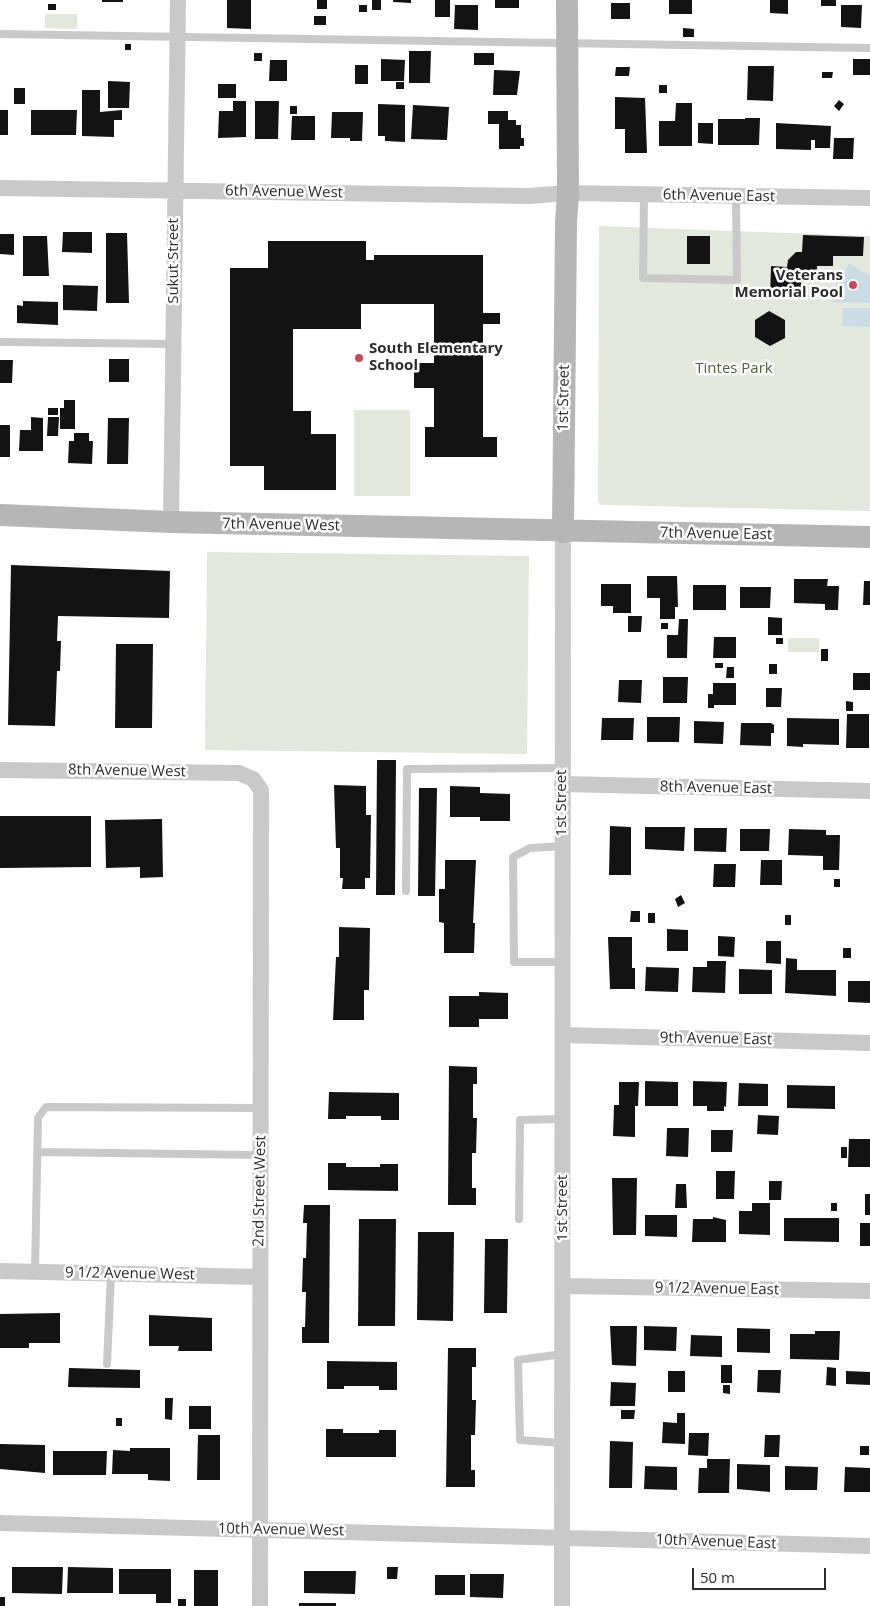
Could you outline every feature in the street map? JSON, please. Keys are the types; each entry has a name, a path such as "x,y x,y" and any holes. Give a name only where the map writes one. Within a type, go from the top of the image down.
{"street":[{"name":"Sukut Street","path":"171,522 178,0"},
{"name":"1st Street","path":"562,1606 562,776 566,223 568,193 567,0"},
{"name":"6th Avenue West","path":"0,188 529,196 568,193"},
{"name":"6th Avenue East","path":"568,193 870,198"},
{"name":"7th Avenue West","path":"0,515 171,522 563,532"},
{"name":"7th Avenue East","path":"563,532 870,537"},
{"name":"8th Avenue West","path":"0,770 239,774 252,779"},
{"name":"8th Avenue East","path":"562,776 870,791"},
{"name":"2nd Street West","path":"252,779 261,790 262,798 259,1276 260,1606"},
{"name":"9th Avenue East","path":"563,1035 870,1042"},
{"name":"9 1/2 Avenue West","path":"0,1271 259,1276"},
{"name":"9 1/2 Avenue East","path":"563,1286 870,1291"},
{"name":"10th Avenue West","path":"0,1523 562,1537"},
{"name":"10th Avenue East","path":"562,1537 870,1546"}],"lane":[{"path":"0,34 870,48"},
{"path":"644,194 643,278 709,280 737,280 736,196"},
{"path":"0,342 174,344"},
{"path":"406,891 408,769 562,776"},
{"path":"563,846 530,848 513,857 513,867 514,962 563,962"},
{"path":"35,1272 38,1118 46,1107 261,1108"},
{"path":"519,1219 520,1120 563,1119"},
{"path":"37,1152 261,1155"},
{"path":"107,1364 112,1273"},
{"path":"562,1442 520,1440 518,1360 563,1354"}],"green space":[{"path":"45,14 77,14 77,29 45,28"},
{"name":"Tintes Park","path":"599,226 870,236 870,511 601,505 598,502"},
{"path":"354,410 410,410 410,496 354,496"},
{"path":"207,552 529,556 527,754 205,750"},
{"path":"788,638 820,638 819,652 788,652"}],"shaded area":[{"name":"Veterans Memorial Pool","path":"849,263 870,276 870,303 831,302 836,282"},
{"name":"Veterans Memorial Pool","path":"843,308 870,308 870,327 842,326"}],"building":[{"path":"102,0 123,0 123,2 102,2"},
{"path":"227,0 251,0 251,29 227,28"},
{"path":"317,0 327,0 327,9 317,9"},
{"path":"372,0 381,0 381,10 372,10"},
{"path":"393,0 411,0 411,3 393,2"},
{"path":"435,0 450,0 450,17 435,17"},
{"path":"495,0 519,0 519,8 495,8"},
{"path":"669,0 692,0 692,14 669,14"},
{"path":"770,0 788,0 788,14 770,13"},
{"path":"821,0 836,0 836,6 821,6"},
{"path":"611,3 630,3 630,19 611,19"},
{"path":"48,4 56,4 56,10 48,10"},
{"path":"359,5 367,5 367,12 359,12"},
{"path":"455,5 478,5 478,30 454,29"},
{"path":"841,5 862,5 861,28 841,27"},
{"path":"314,16 326,16 326,25 314,25"},
{"path":"683,28 694,29 694,37 683,37"},
{"path":"125,44 131,44 131,50 125,50"},
{"path":"409,51 431,51 430,83 409,83"},
{"path":"254,53 262,53 262,61 254,61"},
{"path":"474,53 494,53 494,65 474,65"},
{"path":"381,59 405,60 404,81 381,81"},
{"path":"853,59 870,59 870,75 853,75"},
{"path":"270,60 287,60 287,81 269,81"},
{"path":"355,65 368,65 368,84 355,84"},
{"path":"748,66 774,66 773,101 747,100"},
{"path":"616,67 630,67 629,76 615,76"},
{"path":"494,70 520,71 517,95 493,95"},
{"path":"822,72 833,72 832,78 822,78"},
{"path":"108,81 130,82 129,108 108,108"},
{"path":"396,82 404,82 404,89 396,89"},
{"path":"218,84 236,84 236,98 218,98"},
{"path":"659,85 667,85 667,93 659,93"},
{"path":"14,88 25,88 25,104 14,104"},
{"path":"82,90 100,90 100,112 122,110 122,120 114,120 114,137 82,136"},
{"path":"615,97 645,98 647,153 625,153 625,129 615,129"},
{"path":"839,100 844,104 839,111 834,106"},
{"path":"233,101 246,101 246,137 218,138 219,111 233,111"},
{"path":"255,101 279,101 278,139 255,139"},
{"path":"676,103 692,103 692,146 659,146 659,121 675,121"},
{"path":"378,104 405,105 405,142 385,141 385,136 378,136"},
{"path":"413,105 449,107 447,140 411,139"},
{"path":"290,106 297,106 297,114 290,114"},
{"path":"0,110 8,110 8,135 0,135"},
{"path":"31,110 77,110 76,135 31,135"},
{"path":"488,111 508,111 508,120 516,120 516,125 521,125 521,138 524,138 524,146 520,146 520,149 499,149 499,124 488,124"},
{"path":"332,112 363,112 362,141 350,141 350,138 331,138"},
{"path":"292,116 315,116 315,140 291,140"},
{"path":"760,118 759,145 718,145 718,119"},
{"path":"698,123 713,123 713,144 698,143"},
{"path":"776,123 831,126 830,148 815,148 815,140 811,140 811,150 776,149"},
{"path":"834,138 854,138 853,159 833,159"},
{"path":"63,232 92,232 92,253 62,252"},
{"path":"106,233 127,233 129,303 106,303"},
{"path":"0,234 14,234 14,255 0,254"},
{"path":"803,235 864,237 863,256 833,256 833,266 817,266 817,272 807,281 801,281 802,297 770,297 771,266 787,267 788,260 796,252 802,252"},
{"path":"23,236 47,236 49,276 23,276"},
{"path":"687,236 710,236 710,264 687,264"},
{"path":"268,241 366,241 366,260 374,260 374,255 483,255 483,313 500,313 500,324 483,324 483,437 497,437 497,457 425,457 425,427 434,427 434,388 414,388 414,363 434,363 434,304 361,304 361,329 293,329 293,411 311,411 311,434 336,434 336,490 264,490 264,466 230,466 230,268 268,268"},
{"path":"63,285 98,286 97,311 63,310"},
{"path":"23,301 58,302 58,325 17,323 17,305 23,306"},
{"path":"769,311 785,320 785,338 770,346 755,337 755,320"},
{"path":"109,359 129,359 129,382 109,382"},
{"path":"0,360 13,360 12,383 0,383"},
{"path":"64,400 75,400 75,429 60,429 60,408 64,408"},
{"path":"48,408 58,408 58,415 48,415"},
{"path":"31,417 43,418 43,451 19,451 20,430 31,430"},
{"path":"48,417 59,417 58,436 47,436"},
{"path":"108,418 129,418 128,464 107,464"},
{"path":"0,425 10,425 10,457 0,457"},
{"path":"74,433 89,433 89,441 93,441 92,464 68,463 69,441 74,441"},
{"path":"11,565 170,571 169,618 58,616 57,641 61,641 60,671 57,671 55,726 8,725"},
{"path":"647,576 677,576 678,607 675,607 675,619 660,619 660,598 647,598"},
{"path":"794,579 828,579 827,586 839,586 838,610 825,610 825,604 794,603"},
{"path":"864,581 870,581 870,605 863,605"},
{"path":"601,584 631,584 631,613 613,613 613,606 601,606"},
{"path":"693,585 726,585 726,610 693,610"},
{"path":"740,587 771,587 770,608 740,608"},
{"path":"628,616 642,616 641,632 628,632"},
{"path":"768,617 782,618 782,635 768,635"},
{"path":"679,619 688,619 687,658 667,658 667,635 678,635"},
{"path":"661,623 668,623 668,629 661,629"},
{"path":"714,637 736,637 736,658 713,658"},
{"path":"776,638 783,638 783,644 776,644"},
{"path":"116,644 153,644 152,728 115,728"},
{"path":"821,649 828,649 828,661 821,661"},
{"path":"715,663 723,663 723,668 715,668"},
{"path":"769,664 777,664 777,674 769,674"},
{"path":"727,667 734,667 734,678 726,678"},
{"path":"853,673 870,673 870,690 853,690"},
{"path":"663,677 688,677 687,703 663,703"},
{"path":"619,680 642,680 641,703 618,702"},
{"path":"713,683 736,683 736,705 714,705 714,708 708,708 708,694 713,694"},
{"path":"766,688 782,688 781,707 766,707"},
{"path":"846,701 853,702 853,711 846,711"},
{"path":"847,714 869,714 869,748 846,748"},
{"path":"647,717 680,717 679,742 647,742"},
{"path":"602,718 634,718 633,740 601,740"},
{"path":"787,718 839,719 839,745 803,744 803,747 787,746"},
{"path":"694,721 724,722 723,744 694,743"},
{"path":"741,723 771,723 774,725 774,733 771,733 771,746 740,745"},
{"path":"377,760 396,760 395,895 376,895"},
{"path":"334,785 366,786 366,815 371,815 370,878 365,878 365,889 342,889 343,878 340,878 340,848 336,848"},
{"path":"450,786 480,787 480,793 510,794 510,821 480,821 480,817 450,817"},
{"path":"419,788 437,788 435,896 418,896"},
{"path":"0,816 91,816 91,867 0,868"},
{"path":"162,819 163,877 140,878 140,867 106,868 105,820"},
{"path":"610,826 631,827 631,875 609,875"},
{"path":"645,827 685,827 684,851 645,849"},
{"path":"694,828 727,828 726,852 694,851"},
{"path":"740,829 770,829 769,851 740,851"},
{"path":"789,829 826,830 826,835 840,835 839,870 823,870 823,856 788,855"},
{"path":"445,860 476,860 473,923 475,923 474,953 444,953 444,923 439,922 439,889 445,889"},
{"path":"761,860 782,860 782,885 760,885"},
{"path":"714,864 736,864 735,887 713,887"},
{"path":"834,879 840,879 840,887 834,887"},
{"path":"681,895 685,903 678,907 675,899"},
{"path":"631,911 640,911 640,922 630,922"},
{"path":"648,913 655,913 655,923 648,923"},
{"path":"785,915 791,915 791,925 785,925"},
{"path":"339,927 370,928 369,990 364,990 364,1020 333,1020 336,957 339,957"},
{"path":"667,929 688,930 688,951 667,951"},
{"path":"718,936 735,937 734,957 718,956"},
{"path":"608,937 632,937 632,968 635,968 635,989 610,989"},
{"path":"766,941 781,941 781,964 766,963"},
{"path":"843,948 851,948 851,958 843,958"},
{"path":"786,958 797,959 797,970 836,970 836,996 785,993"},
{"path":"707,961 726,961 725,993 692,992 693,967 707,967"},
{"path":"646,967 679,968 678,992 645,991"},
{"path":"739,969 772,970 772,994 739,994"},
{"path":"848,981 870,981 870,1003 848,1002"},
{"path":"479,992 508,993 508,1019 479,1019 479,1027 449,1027 449,996 479,996"},
{"path":"449,1066 477,1067 477,1084 473,1084 473,1118 477,1118 476,1153 472,1153 472,1188 476,1188 476,1205 448,1205"},
{"path":"645,1081 678,1082 678,1106 645,1106"},
{"path":"693,1081 727,1082 726,1107 724,1106 724,1111 707,1111 707,1106 693,1106"},
{"path":"619,1082 639,1082 638,1106 635,1106 635,1137 613,1136 614,1105 619,1105"},
{"path":"739,1083 768,1084 768,1106 738,1106"},
{"path":"787,1085 835,1086 835,1109 787,1108"},
{"path":"329,1092 399,1093 399,1120 381,1120 381,1116 346,1116 346,1119 328,1119"},
{"path":"758,1115 779,1116 778,1135 757,1134"},
{"path":"667,1128 689,1128 688,1157 666,1156"},
{"path":"711,1130 733,1130 732,1152 711,1152"},
{"path":"849,1139 870,1139 870,1167 848,1167"},
{"path":"841,1147 847,1147 847,1158 841,1158"},
{"path":"328,1163 346,1163 346,1167 380,1167 380,1164 398,1164 398,1191 328,1190"},
{"path":"716,1171 735,1171 734,1199 716,1199"},
{"path":"612,1178 637,1178 636,1235 613,1235"},
{"path":"769,1181 782,1181 781,1200 769,1200"},
{"path":"676,1184 686,1184 687,1208 675,1208"},
{"path":"865,1194 870,1194 870,1215 865,1215"},
{"path":"752,1203 770,1203 770,1235 739,1234 739,1211 752,1211"},
{"path":"831,1203 837,1203 837,1211 831,1211"},
{"path":"304,1205 330,1205 329,1343 302,1343 302,1327 305,1327 306,1292 302,1292 303,1258 306,1258 307,1223 303,1223"},
{"path":"645,1215 677,1215 677,1237 645,1236"},
{"path":"713,1217 726,1220 726,1242 692,1242 693,1219 713,1219"},
{"path":"784,1218 839,1218 839,1242 784,1241"},
{"path":"359,1219 396,1219 395,1326 358,1326"},
{"path":"860,1223 870,1223 870,1246 860,1246"},
{"path":"418,1232 454,1232 453,1321 417,1320"},
{"path":"485,1239 508,1239 507,1313 484,1313"},
{"path":"60,1313 60,1343 29,1343 29,1348 0,1348 0,1314"},
{"path":"149,1315 212,1318 212,1351 178,1351 179,1346 149,1346"},
{"path":"610,1326 637,1326 636,1366 612,1365"},
{"path":"644,1326 677,1327 676,1351 644,1350"},
{"path":"737,1328 770,1329 770,1353 737,1352"},
{"path":"815,1331 840,1331 839,1360 790,1359 790,1334 815,1334"},
{"path":"691,1335 722,1336 722,1357 690,1356"},
{"path":"448,1348 476,1348 476,1367 472,1367 472,1400 476,1400 475,1435 471,1435 471,1470 475,1470 475,1487 446,1487"},
{"path":"327,1361 397,1362 397,1390 379,1390 379,1386 344,1386 344,1389 327,1389"},
{"path":"721,1365 732,1365 732,1383 721,1383"},
{"path":"827,1367 836,1368 836,1386 826,1385"},
{"path":"69,1368 140,1370 140,1388 68,1387"},
{"path":"758,1370 781,1370 780,1393 757,1392"},
{"path":"668,1371 685,1371 685,1392 668,1392"},
{"path":"846,1371 870,1372 870,1385 846,1384"},
{"path":"611,1382 636,1383 635,1406 610,1406"},
{"path":"723,1385 730,1385 730,1394 723,1393"},
{"path":"165,1398 173,1398 172,1420 165,1419"},
{"path":"189,1406 211,1406 211,1429 189,1429"},
{"path":"621,1410 635,1410 634,1419 621,1419"},
{"path":"677,1413 685,1413 685,1444 662,1443 663,1422 677,1423"},
{"path":"116,1418 122,1418 122,1426 116,1426"},
{"path":"326,1429 343,1429 343,1433 379,1433 379,1430 396,1430 396,1457 326,1457"},
{"path":"689,1433 709,1433 708,1456 688,1455"},
{"path":"198,1435 220,1435 220,1480 197,1480"},
{"path":"765,1435 780,1435 779,1457 764,1457"},
{"path":"610,1441 633,1442 632,1488 609,1488"},
{"path":"0,1444 45,1445 45,1473 0,1469"},
{"path":"860,1446 869,1446 869,1455 860,1455"},
{"path":"130,1448 170,1448 170,1481 148,1480 148,1474 112,1474 113,1450 130,1451"},
{"path":"53,1451 107,1451 106,1475 53,1475"},
{"path":"707,1459 730,1459 729,1493 698,1493 699,1468 707,1468"},
{"path":"737,1464 770,1465 770,1492 737,1489"},
{"path":"645,1466 677,1467 677,1490 644,1489"},
{"path":"785,1466 818,1467 817,1490 785,1490"},
{"path":"845,1467 870,1468 870,1492 844,1492"},
{"path":"12,1567 63,1567 62,1594 12,1593"},
{"path":"68,1567 113,1568 113,1593 67,1593"},
{"path":"387,1567 398,1567 397,1579 387,1579"},
{"path":"119,1569 171,1569 171,1603 156,1603 156,1594 119,1594"},
{"path":"194,1570 218,1570 218,1606 194,1606"},
{"path":"304,1571 356,1571 355,1594 304,1593"},
{"path":"470,1574 504,1574 503,1598 470,1597"},
{"path":"435,1575 465,1575 465,1595 435,1595"},
{"path":"0,1597 5,1597 5,1606 0,1606"},
{"path":"178,1599 186,1599 186,1606 178,1606"},
{"path":"299,1603 336,1603 336,1606 299,1606"}],"place":[{"name":"Veterans Memorial Pool","path":"853,285"},
{"name":"South Elementary School","path":"359,358"}]}
